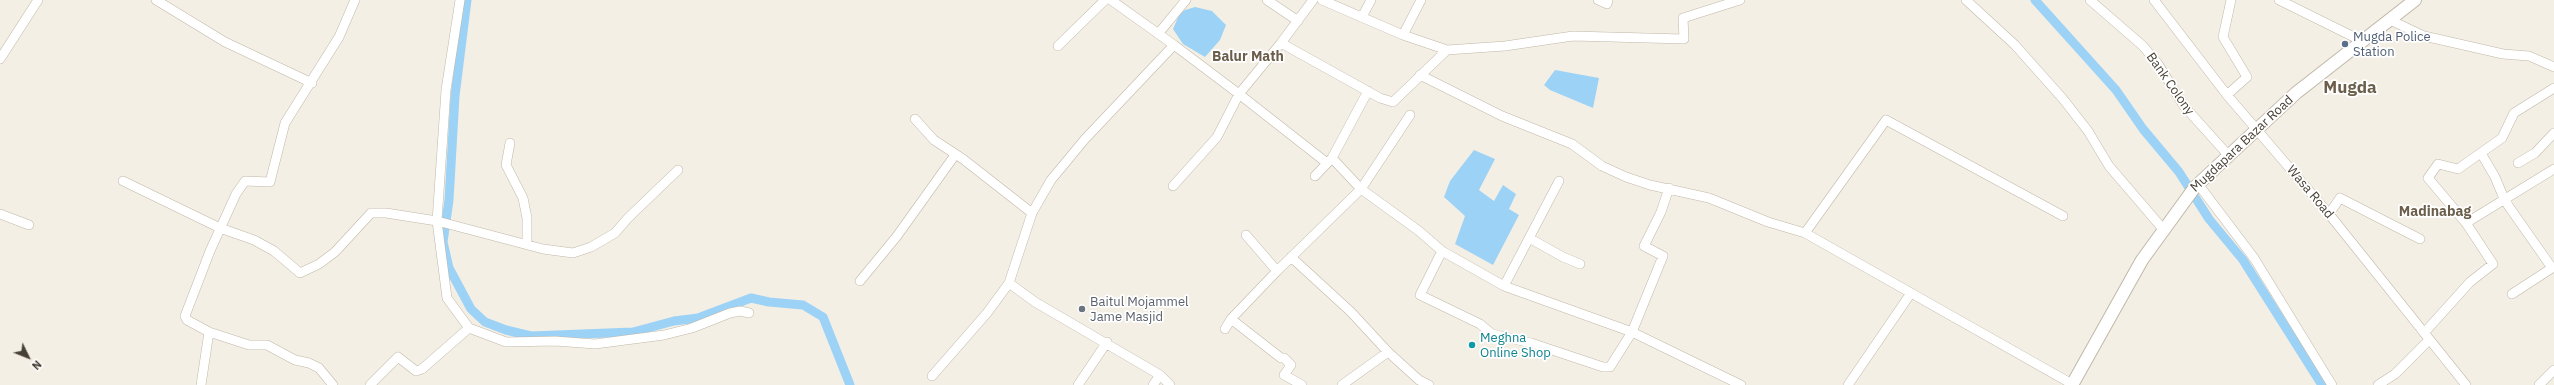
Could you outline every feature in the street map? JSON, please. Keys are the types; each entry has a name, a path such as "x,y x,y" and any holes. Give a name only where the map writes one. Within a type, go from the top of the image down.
{"street":[{"path":"0,58 38,0"},
{"path":"156,0 225,42 312,83"},
{"path":"333,385 319,368 309,363 295,360 267,345 249,345 210,332 187,320 185,316 220,228 236,194 245,181 270,182 286,123 339,37 355,0"},
{"path":"460,0 446,90 439,222 447,298 469,328 506,342 555,341 595,344 664,335 692,328 730,313 749,313"},
{"path":"1058,46 1105,0"},
{"path":"1112,0 1329,160 1361,189 1419,231 1442,251 1504,286 1632,332 1741,385"},
{"path":"1158,34 1186,0"},
{"path":"1267,0 1298,21"},
{"path":"1173,186 1217,137 1239,94 1281,43 1313,0"},
{"path":"1322,0 1403,35 1447,50 1505,46 1573,36 1684,39 1683,18 1740,0"},
{"path":"1362,17 1371,0"},
{"path":"1403,35 1421,0"},
{"path":"1598,0 1607,4 1608,0"},
{"path":"1966,0 2015,45 2063,99 2088,132 2109,166 2163,229"},
{"name":"Bank Colony","path":"2090,0 2143,46 2158,64 2184,106 2229,156"},
{"name":"Wasa Road","path":"2154,0 2227,95 2329,214 2466,385"},
{"path":"2227,95 2246,77 2223,37 2230,0"},
{"path":"2279,0 2362,41"},
{"name":"Mugdapara Bazar Road","path":"2072,384 2138,267 2163,229 2196,185 2296,93 2415,0"},
{"path":"2390,20 2424,36 2503,54 2529,56 2554,67"},
{"path":"1281,43 1368,91 1393,102 1447,50"},
{"path":"932,376 987,313 1009,283 1032,213 1050,180 1085,138 1174,46"},
{"path":"1420,75 1502,116 1572,144 1602,166 1626,178 1709,198 1768,222 1805,233 2072,384"},
{"path":"2378,385 2395,374 2470,282 2493,264 2466,223 2428,178 2438,164 2458,169 2502,138 2514,114 2554,88"},
{"path":"1315,176 1329,160 1368,91"},
{"path":"1225,329 1231,319 1277,271 1361,189 1410,115"},
{"path":"915,119 934,140 963,159 1032,213"},
{"path":"1805,233 1886,120 2064,216"},
{"path":"2518,163 2535,153 2554,133"},
{"path":"510,143 506,165 523,198 527,218 527,243"},
{"path":"2480,153 2495,177 2505,201 2552,268 2512,294"},
{"path":"860,281 897,236 955,155"},
{"path":"2466,223 2505,201 2554,169"},
{"path":"123,180 220,228 254,240 274,251 300,273 320,264 335,252 371,213 386,213 439,222 527,243 548,250 573,253 591,247 615,233 628,218 678,170"},
{"path":"1504,286 1559,181"},
{"path":"2196,185 2254,258 2332,385"},
{"path":"1442,251 1420,295 1480,324 1492,334 1531,343 1603,367 1610,367 1632,332 1663,256 1644,246 1661,212 1669,188"},
{"path":"2329,214 2340,198 2420,239"},
{"path":"0,214 29,225"},
{"path":"1246,235 1277,271"},
{"path":"1529,238 1563,257 1580,264"},
{"path":"1292,257 1351,312 1388,352 1419,380 1429,385"},
{"path":"1009,283 1035,302 1107,342 1160,375 1170,385"},
{"path":"1848,385 1911,293"},
{"path":"1231,319 1280,358 1284,358 1291,365 1284,375 1302,385"},
{"path":"370,385 398,357 416,371 422,369 469,328"},
{"path":"201,385 210,332"},
{"path":"1078,385 1107,342"},
{"path":"1342,385 1388,352"},
{"path":"2539,385 2554,370"},
{"path":"1153,385 1160,375"}],"water":[{"path":"1195,7 1212,11 1226,25 1220,40 1205,57 1183,44 1173,29 1179,15 1185,10"},
{"path":"1555,70 1599,78 1593,108 1550,90 1544,85"},
{"path":"1474,150 1495,159 1479,190 1494,201 1503,185 1516,194 1509,209 1519,215 1493,265 1455,244 1465,216 1444,197 1450,181"}],"waterway":[{"path":"467,0 455,96 449,200 443,242 449,268 471,309 485,322 506,330 531,336 633,332 674,321 698,318 751,298 769,302 803,305 823,317 850,385"},
{"path":"2035,0 2116,90 2143,129 2179,172 2209,219 2243,260 2322,385"}],"place":[{"name":"Mugda Police Station","path":"2345,44"},
{"name":"Baitul Mojammel Jame Masjid","path":"1082,309"},
{"name":"Meghna Online Shop","path":"1472,345"}],"district":[{"name":"Balur Math","path":"1248,57"},
{"name":"Mugda","path":"2350,88"},
{"name":"Madinabag","path":"2435,212"}]}
